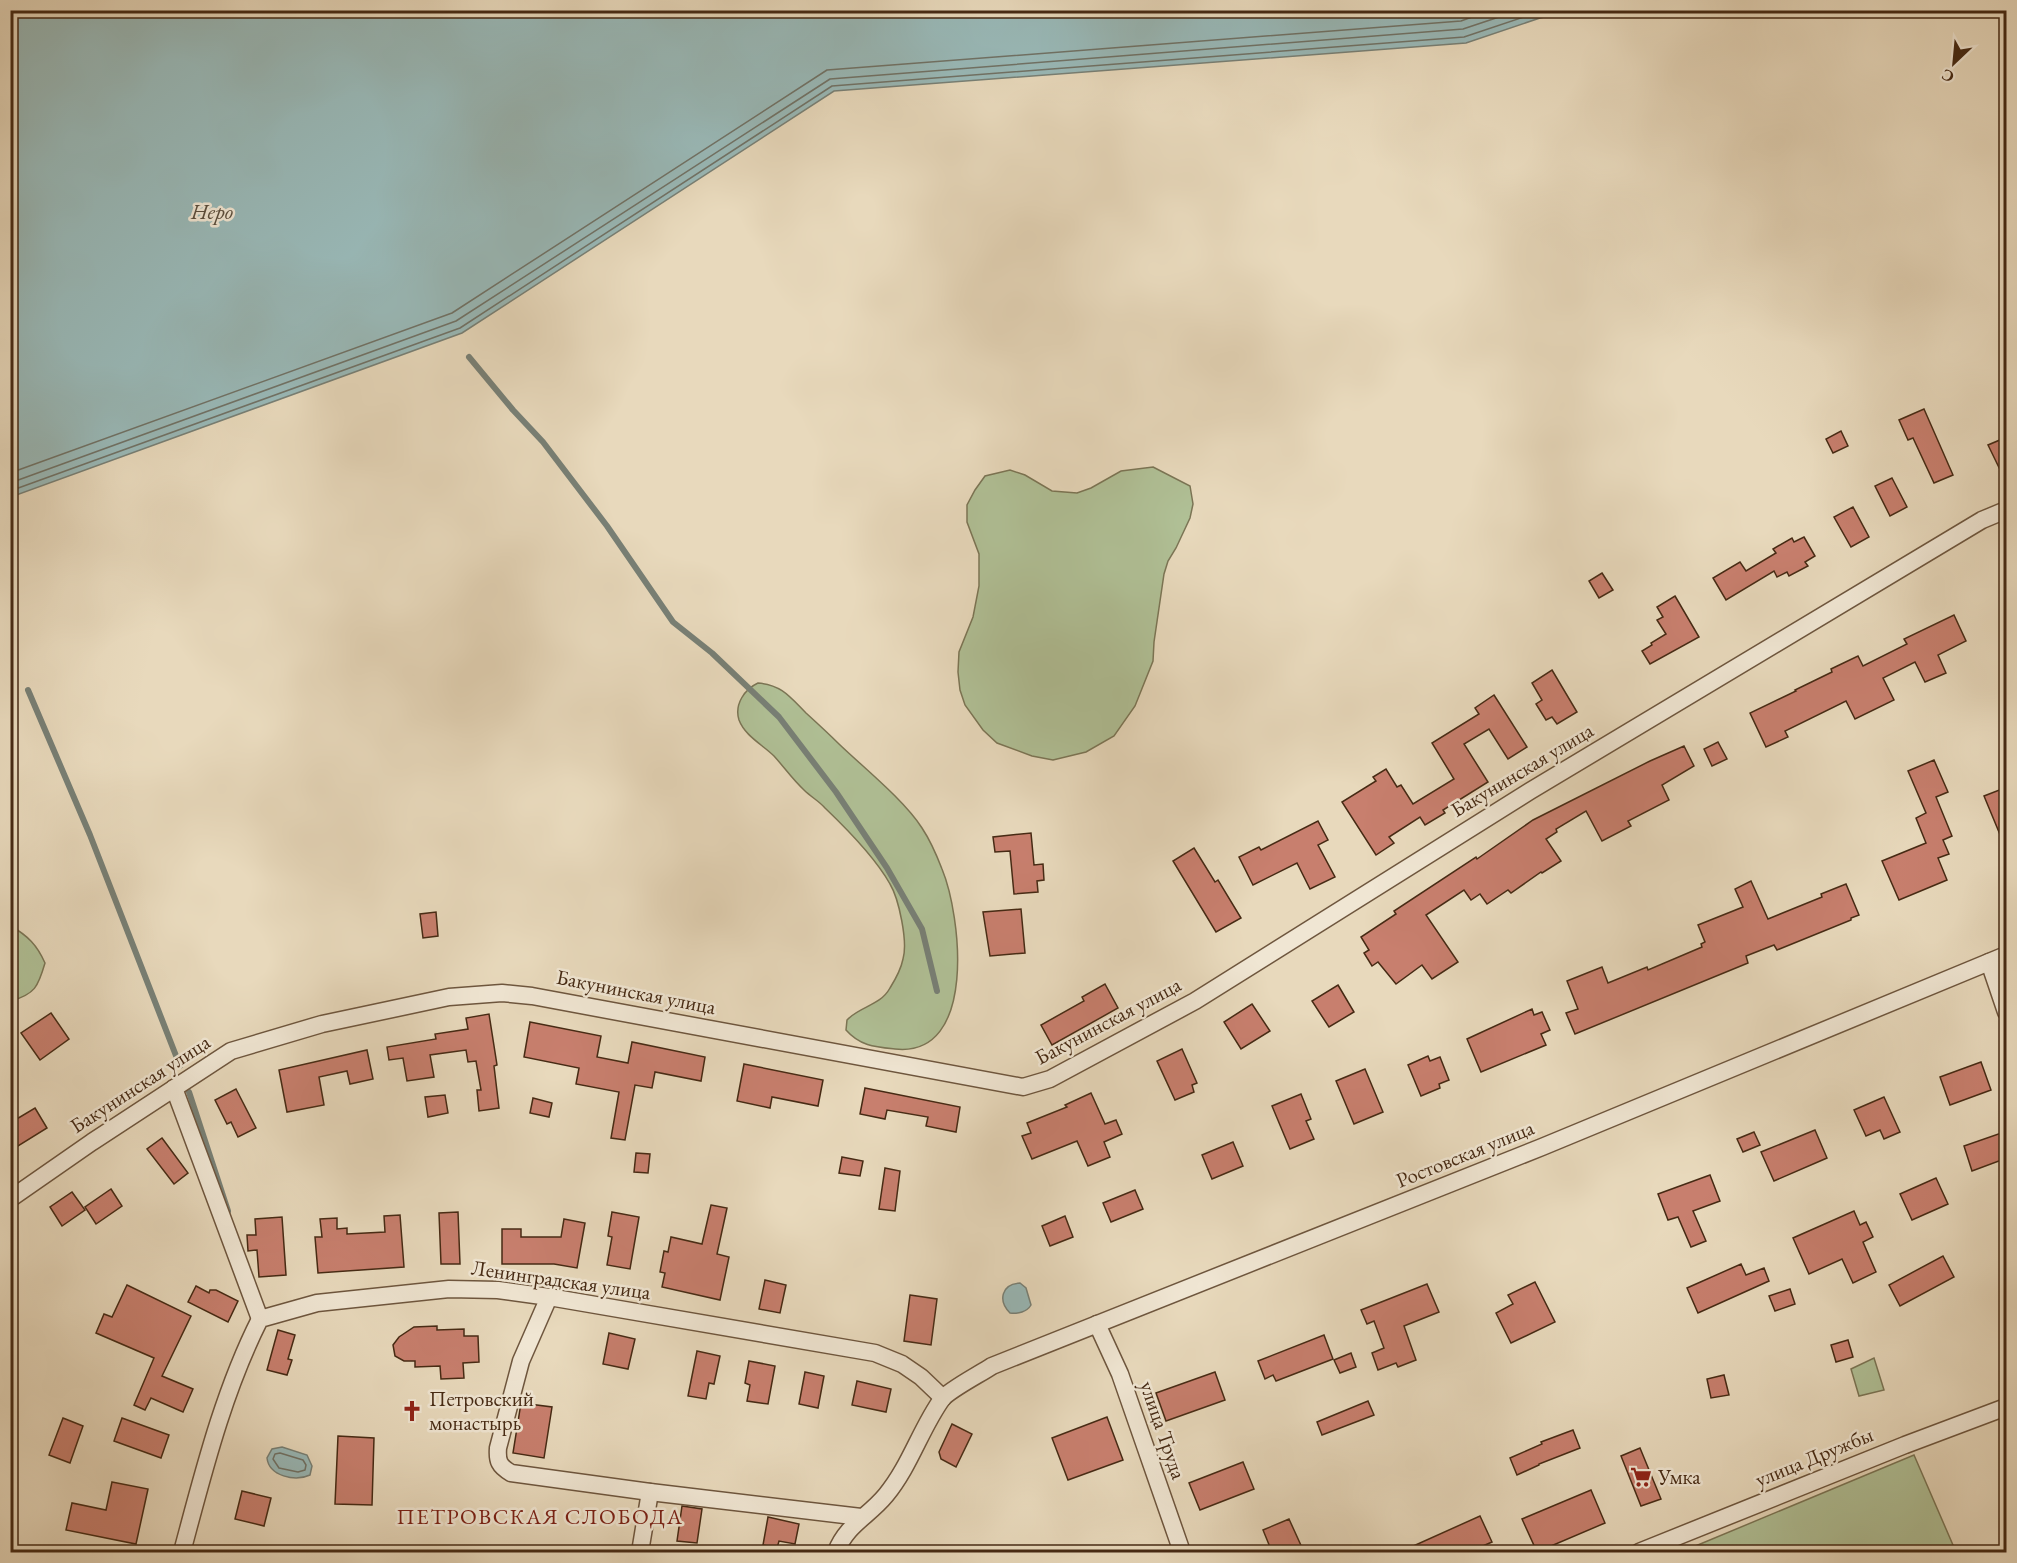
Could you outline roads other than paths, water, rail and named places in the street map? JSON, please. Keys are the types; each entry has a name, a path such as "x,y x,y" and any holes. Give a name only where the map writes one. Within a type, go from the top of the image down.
{"street":[{"name":"Бакунинская улица","path":"10,1199 231,1051 322,1024 449,997 502,993 560,1001 1023,1088 1050,1079 1196,1001 1540,785 1982,520 2007,510"},
{"name":"Ростовская улица","path":"943,1398 992,1366 1542,1148 2007,955"},
{"path":"1989,962 2007,1012"},
{"path":"174,1088 260,1320 239,1364 208,1455 182,1552"},
{"name":"Ленинградская улица","path":"260,1320 317,1304 449,1289 498,1290 875,1353 902,1364 921,1377 943,1398"},
{"path":"549,1297 520,1360 498,1448 499,1464 511,1473 861,1517"},
{"name":"улица Труда","path":"1097,1324 1120,1374 1182,1552"},
{"path":"836,1552 841,1540 861,1517 886,1495 906,1465 943,1398"},
{"name":"улица Дружбы","path":"1639,1552 1905,1444 2007,1407"},
{"path":"640,1552 650,1492"}],"water":[{"name":"Неро","path":"11,10 1571,11 1540,18 1466,43 834,91 462,333 11,497"},
{"path":"1020,1283 1026,1288 1031,1305 1022,1312 1010,1313 1004,1303 1003,1294 1009,1286"},
{"path":"282,1447 307,1455 312,1466 310,1475 290,1477 272,1469 267,1458 272,1449"}],"waterway":[{"path":"469,357 543,442 607,526 673,622 712,653 779,717 836,792 887,868 922,929 937,991"},
{"path":"28,690 90,835 180,1066"},
{"path":"189,1092 228,1211"}],"place":[{"name":"Петровский монастырь","path":"412,1411"},
{"name":"Умка","path":"1641,1477"}],"district":[{"name":"ПЕТРОВСКАЯ СЛОБОДА","path":"540,1516"}]}
